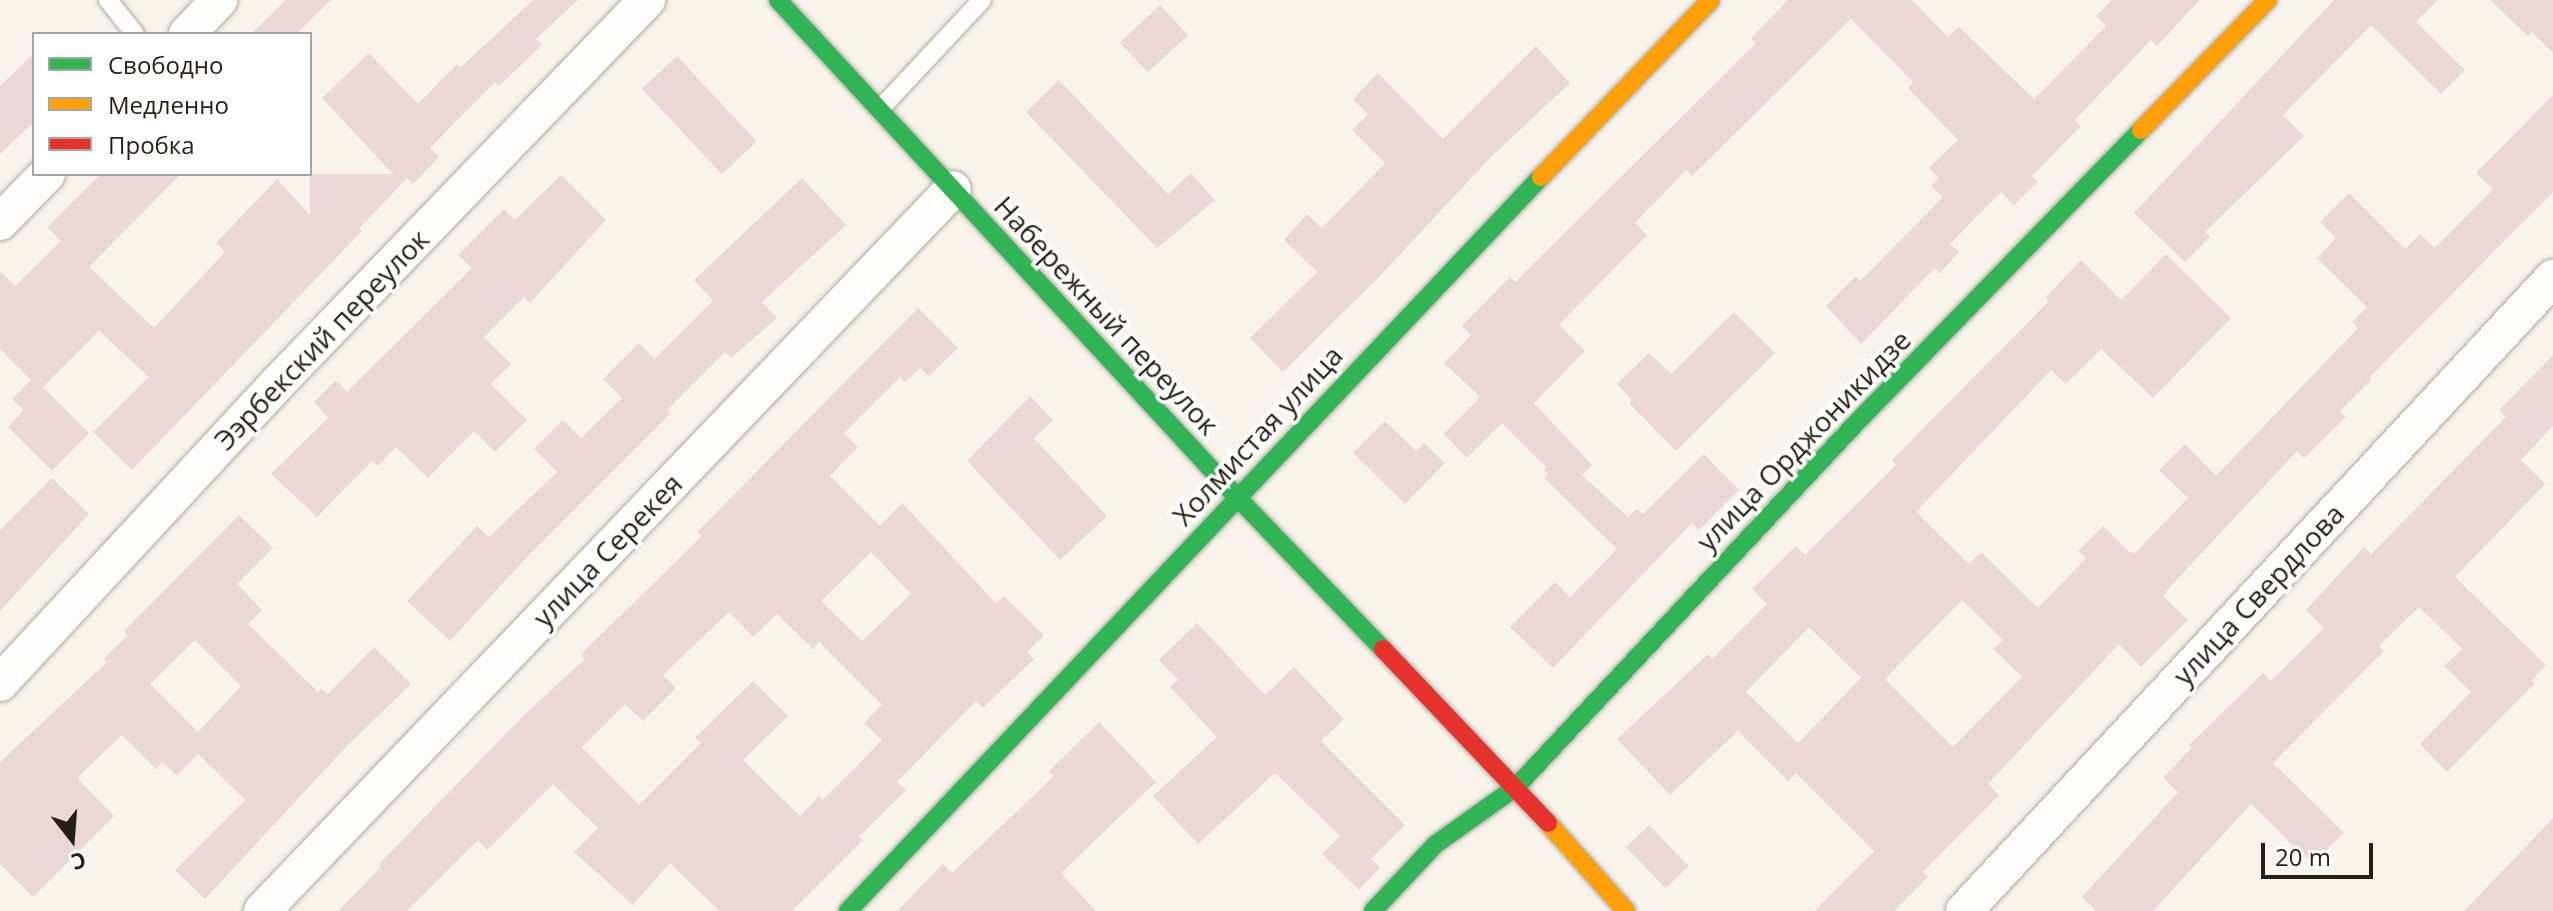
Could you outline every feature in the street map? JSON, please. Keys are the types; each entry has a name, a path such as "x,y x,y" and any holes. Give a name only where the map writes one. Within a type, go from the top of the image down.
{"street":[{"path":"189,32 219,0"},
{"name":"Ээрбекский переулок","path":"0,683 276,385 647,0"},
{"name":"Набережный переулок","path":"778,0 1237,497 1516,787 1626,911"},
{"name":"Холмистая улица","path":"848,911 1711,0"},
{"name":"улица Орджоникидзе","path":"1373,911 1436,844 1516,787 1859,420 2268,0"},
{"path":"0,222 45,176"},
{"name":"улица Серекея","path":"262,911 953,189"},
{"name":"улица Свердлова","path":"1964,911 2553,278"}],"lane":[{"path":"108,0 133,32"},
{"path":"880,109 982,0"}],"building":[{"path":"286,0 331,0 298,32 253,32"},
{"path":"533,0 578,0 536,39 542,45 499,86 495,82 430,148 439,157 413,184 407,178 359,229 362,231 132,470 93,432 149,377 99,331 43,387 89,433 52,471 8,427 24,410 12,399 31,380 0,349 0,271 15,286 61,241 47,227 99,176 179,176 89,267 154,328 225,252 216,243 277,179 310,215 312,174 393,174 322,98 369,53 418,104 457,64 461,67"},
{"path":"1788,0 1912,0 1948,37 1959,27 2034,99 2106,26 2096,16 2112,0 2200,0 2157,46 2151,40 2075,120 2081,126 2032,176 2038,182 2014,205 2001,192 1950,244 1959,252 1940,273 1935,268 1861,344 1826,306 1856,276 1860,281 1943,197 1931,186 1939,178 1929,168 1958,140 1908,88 1913,82 1851,19 1692,176 1686,170 1635,223 1647,235 1559,325 1585,351 1534,403 1592,465 1582,475 1628,517 1637,509 1643,514 1704,454 1739,490 1699,530 1692,523 1553,668 1510,627 1555,582 1570,597 1617,549 1544,478 1548,474 1544,470 1546,467 1502,423 1467,458 1444,434 1480,397 1444,363 1471,335 1462,326 1510,277 1515,282 1756,43 1751,38"},
{"path":"2334,0 2438,0 2416,22 2465,70 2441,94 2371,25 2283,115 2304,136 2205,232 2210,237 2185,262 2134,213"},
{"path":"2490,0 2553,0 2553,53 2532,32 2528,36"},
{"path":"1160,5 1188,35 1148,72 1120,43"},
{"path":"1536,46 1570,83 1492,156 1377,279 1283,372 1250,338 1317,272 1284,240 1307,214 1322,228 1385,163 1352,130 1368,114 1353,99 1378,73 1443,139"},
{"path":"32,55 32,124 0,154 0,86"},
{"path":"677,56 757,142 722,174 642,89"},
{"path":"1059,80 1168,194 1191,173 1215,200 1157,248 1026,112"},
{"path":"2553,95 2553,192 2370,377 2372,379 2340,411 2346,417 2304,458 2297,451 2170,587 2163,596 2188,620 2141,667 2119,644 1988,784 1999,795 1923,872 1928,877 1894,911 1814,911 1874,851 1796,773 1788,781 1738,731 1670,795 1617,739 1708,654 1712,659 1767,604 1752,589 1796,546 1805,555 1896,465 1892,460 2049,301 2045,298 2081,260 2121,300 2166,254 2231,318 2153,398 2101,349 2066,384 2051,370 1916,512 1969,564 1981,552 2038,608 2086,558 2078,551 2103,526 2129,552 2135,553 2188,498 2159,470 2185,444 2216,476 2358,328 2352,322 2367,307 2317,258 2336,238 2320,222 2349,193 2405,249 2420,234 2435,248 2493,189 2476,173","holes":["1962,600 2003,640 1993,649 2022,677 1953,747 1885,679","1809,627 1861,678 1798,743 1746,692"]},
{"path":"561,175 606,220 530,303 524,297 484,337 511,364 491,384 527,420 495,452 474,431 428,478 396,447 378,466 372,461 317,517 271,474 328,418 314,402 336,380 347,392 472,268 458,255 504,209 515,220"},
{"path":"802,178 846,225 762,302 777,318 731,358 725,352 667,410 671,413 527,557 450,641 407,601 477,526 489,537 557,472 534,449 563,420 581,438 622,398 603,379 639,343 654,359 713,301 694,280"},
{"path":"918,308 958,348 929,376 920,368 905,382 900,377 844,433 858,447 830,476 880,526 902,503 996,603 1004,596 1044,635 1027,652 1034,659 983,708 976,701 897,782 906,790 859,837 863,840 792,911 719,911 670,863 633,905 574,852 598,828 553,784 487,850 478,840 407,911 338,911 381,867 379,864 527,712 585,659 581,654 702,536 697,532","holes":["871,552 911,594 862,641 821,601","729,612 753,637 777,614 813,649 819,642 882,705 864,723 882,740 823,800 819,796 800,816 743,760 788,716 753,681 695,738 701,743 639,805 582,747 625,704 643,721 676,688 663,675"]},
{"path":"1734,312 1775,353 1676,451 1629,403 1632,400 1617,384 1649,353 1671,374"},
{"path":"2553,355 2553,426 2521,460 2545,484 2455,577 2546,665 2532,680 2535,683 2447,772 2420,744 2471,692 2444,666 2462,649 2419,607 2379,646 2384,651 2273,763 2344,833 2312,864 2251,804 2153,911 2096,911 2082,897 2178,792 2163,778 2192,747 2189,745 2263,673 2271,681 2324,628 2306,610 2364,547 2371,554 2506,417 2499,410"},
{"path":"1030,396 1053,420 1034,438 1107,516 1060,560 967,461"},
{"path":"1385,421 1416,451 1424,443 1445,463 1405,504 1353,453"},
{"path":"52,478 89,514 0,611 0,530"},
{"path":"239,515 273,548 237,584 262,610 248,624 318,692 321,688 328,694 374,647 411,684 346,747 205,899 175,870 245,800 198,754 177,776 162,762 156,769 122,735 77,778 114,816 33,897 0,864 0,762 107,662 103,659 128,635 124,631","holes":["195,640 241,686 198,732 150,684"]},
{"path":"1197,623 1265,695 1294,667 1344,719 1321,741 1405,825 1371,859 1380,867 1359,890 1322,854 1340,836 1275,773 1198,844 1153,796 1217,737 1170,687 1178,680 1159,660"},
{"path":"1099,722 1156,782 1061,873 1096,911 897,911 943,864 952,873 1054,776 1049,771"},
{"path":"2553,818 2553,911 2464,911"},
{"path":"1649,825 1689,866 1666,888 1626,847"}],"traffic: fast":[{"path":"778,0 1237,497 1383,649"},
{"path":"1373,911 1436,844 1516,787 1859,420 2141,130"},
{"path":"848,911 1541,177"}],"traffic: slow":[{"path":"1541,177 1711,0"},
{"path":"2141,130 2268,0"},
{"path":"1548,823 1626,911"}],"traffic: jam":[{"path":"1383,649 1548,823"}]}
